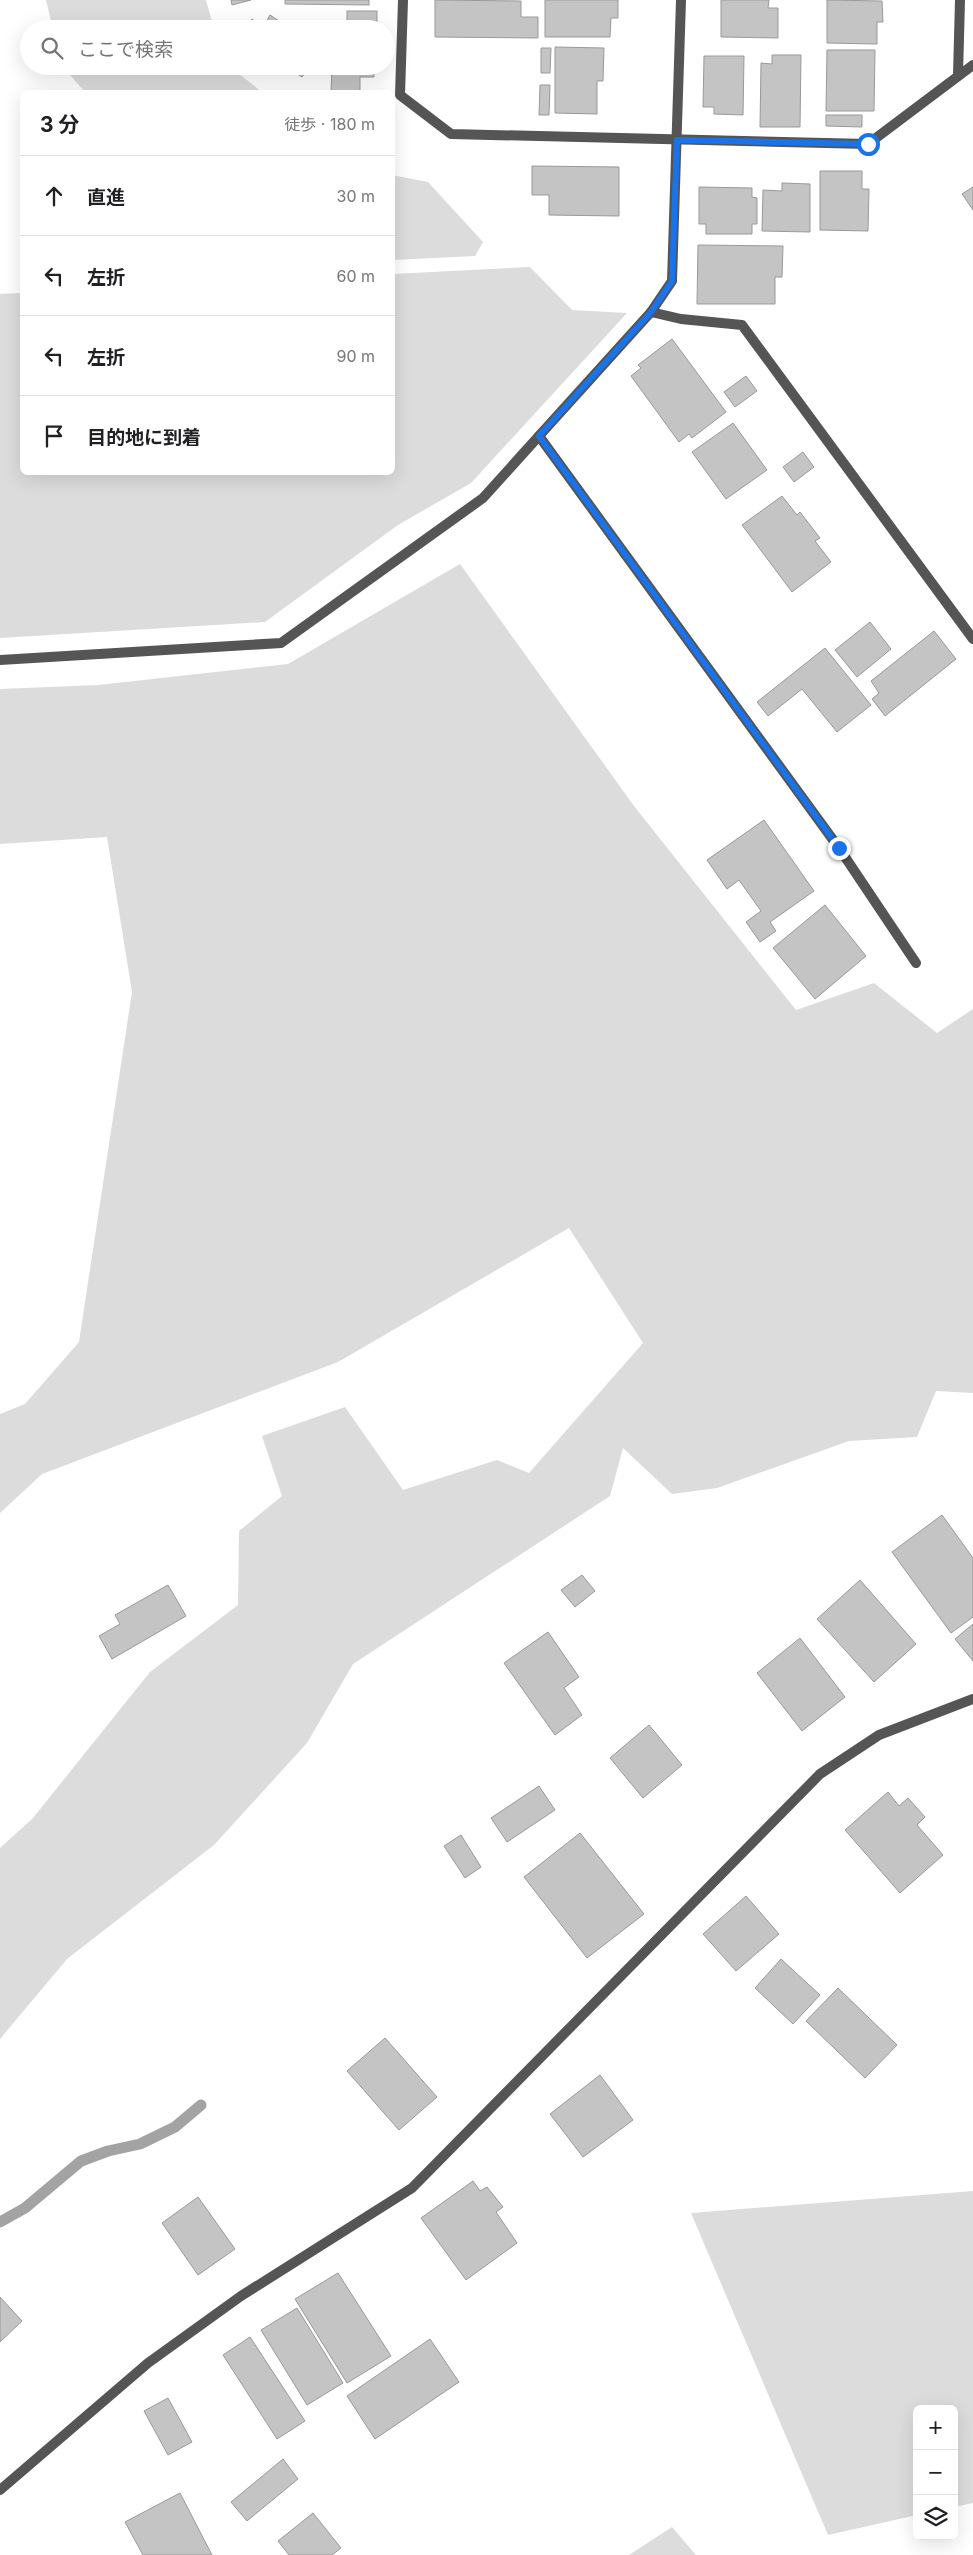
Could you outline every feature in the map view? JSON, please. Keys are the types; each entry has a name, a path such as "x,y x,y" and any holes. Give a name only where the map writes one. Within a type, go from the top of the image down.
{"street":[{"path":"403,0 400,94 451,134 868,144 973,65"},
{"path":"0,660 281,642 483,498 651,312 672,281 681,0"},
{"path":"958,75 960,0"},
{"path":"651,312 682,319 742,325 973,639"},
{"path":"539,436 839,848 916,963"},
{"path":"0,2490 148,2364 241,2296 412,2188 820,1774 879,1735 973,1699"}],"shaded area":[{"path":"46,0 206,0 212,20 51,20"},
{"path":"70,75 240,75 259,90 83,90"},
{"path":"395,176 428,182 483,242 475,256 395,260"},
{"path":"530,267 572,310 627,313 471,483 398,525 265,622 0,638 0,294 20,293 20,475 395,475 395,274"},
{"path":"460,564 634,806 796,1010 874,983 937,1033 973,1009 973,1393 936,1391 917,1437 849,1441 717,1488 672,1494 623,1448 610,1496 353,1664 307,1743 214,1845 67,1959 0,2039 0,1848 33,1818 150,1672 238,1605 239,1531 282,1496 262,1436 345,1407 403,1490 497,1460 529,1473 643,1343 569,1228 338,1362 42,1474 0,1513 0,1414 25,1404 79,1342 132,992 107,837 0,844 0,689 98,685 288,664"},
{"path":"973,2191 973,2503 958,2506 958,2405 913,2405 913,2516 828,2535 691,2213"},
{"path":"672,2527 696,2555 629,2555"}],"building":[{"path":"231,0 251,0 232,5"},
{"path":"285,0 369,0 369,5 285,4"},
{"path":"435,0 521,1 521,17 538,17 538,38 435,37"},
{"path":"545,0 618,0 618,18 611,18 610,37 545,37"},
{"path":"721,0 769,0 768,8 778,8 778,38 721,37"},
{"path":"827,0 882,1 883,22 877,22 877,44 827,43"},
{"path":"347,11 377,11 377,20 347,20"},
{"path":"270,15 278,20 267,20"},
{"path":"555,47 604,48 603,81 597,81 597,114 555,113"},
{"path":"541,48 551,48 550,73 541,73"},
{"path":"827,50 875,50 874,111 826,111"},
{"path":"772,55 801,55 800,127 760,127 761,63 772,64"},
{"path":"704,56 744,56 743,115 714,114 714,107 703,107"},
{"path":"332,75 374,75 374,77 360,77 360,90 331,90"},
{"path":"540,85 550,85 549,115 539,115"},
{"path":"826,115 862,115 862,127 826,126"},
{"path":"532,166 619,167 619,216 549,215 549,195 532,195"},
{"path":"820,171 862,171 862,189 869,189 868,231 820,230"},
{"path":"782,183 810,184 810,232 762,231 763,190 782,191"},
{"path":"699,187 752,188 752,197 757,198 757,224 752,224 752,234 706,234 706,224 699,224"},
{"path":"973,187 973,210 962,194"},
{"path":"698,245 783,246 782,277 775,277 775,304 697,304"},
{"path":"672,339 726,412 692,438 689,434 679,442 631,376 641,368 638,365"},
{"path":"746,376 757,391 735,407 724,392"},
{"path":"733,423 767,470 726,499 692,452"},
{"path":"803,452 814,467 794,482 783,467"},
{"path":"782,496 797,515 800,512 820,538 815,541 831,562 792,592 742,525"},
{"path":"870,622 891,649 857,677 835,650"},
{"path":"934,631 956,659 885,716 872,699 879,693 871,681"},
{"path":"825,648 871,705 837,732 802,689 768,716 757,702"},
{"path":"764,820 814,891 770,922 776,931 760,942 746,922 761,911 739,880 727,889 707,860"},
{"path":"825,905 866,956 815,999 773,948"},
{"path":"942,1515 973,1558 973,1617 951,1633 892,1552"},
{"path":"582,1575 595,1591 575,1607 561,1590"},
{"path":"860,1580 916,1644 874,1682 817,1619"},
{"path":"168,1585 186,1616 112,1659 99,1636 120,1624 115,1615"},
{"path":"973,1624 973,1661 955,1639"},
{"path":"548,1632 579,1677 564,1688 582,1715 555,1735 504,1663"},
{"path":"800,1638 845,1697 802,1731 757,1673"},
{"path":"649,1725 682,1765 643,1798 610,1758"},
{"path":"539,1786 555,1810 507,1842 491,1818"},
{"path":"888,1792 899,1806 908,1798 925,1817 917,1825 943,1855 900,1893 845,1830"},
{"path":"580,1833 644,1914 587,1958 524,1877"},
{"path":"461,1835 481,1867 465,1878 444,1846"},
{"path":"746,1896 779,1934 736,1971 703,1934"},
{"path":"781,1959 820,1995 793,2024 755,1988"},
{"path":"838,1988 897,2045 865,2078 806,2021"},
{"path":"385,2038 437,2097 399,2130 347,2071"},
{"path":"600,2075 633,2120 583,2157 550,2114"},
{"path":"473,2181 480,2191 487,2187 503,2207 496,2212 517,2243 466,2280 421,2218"},
{"path":"198,2197 235,2249 198,2275 162,2223"},
{"path":"338,2273 391,2356 347,2383 295,2299"},
{"path":"0,2297 22,2321 0,2342"},
{"path":"297,2308 343,2383 307,2405 261,2330"},
{"path":"250,2337 305,2421 277,2439 223,2355"},
{"path":"430,2339 459,2382 375,2439 347,2396"},
{"path":"168,2398 192,2442 168,2455 144,2411"},
{"path":"283,2459 298,2479 247,2521 231,2502"},
{"path":"180,2493 212,2555 143,2555 125,2522"},
{"path":"313,2513 341,2548 332,2555 289,2555 278,2541"}],"waterway":[{"path":"0,2222 25,2208 81,2161 108,2151 140,2144 175,2127 201,2105"}],"route":[{"path":"839,848 539,436 651,312 672,281 677,140 868,144"}]}
